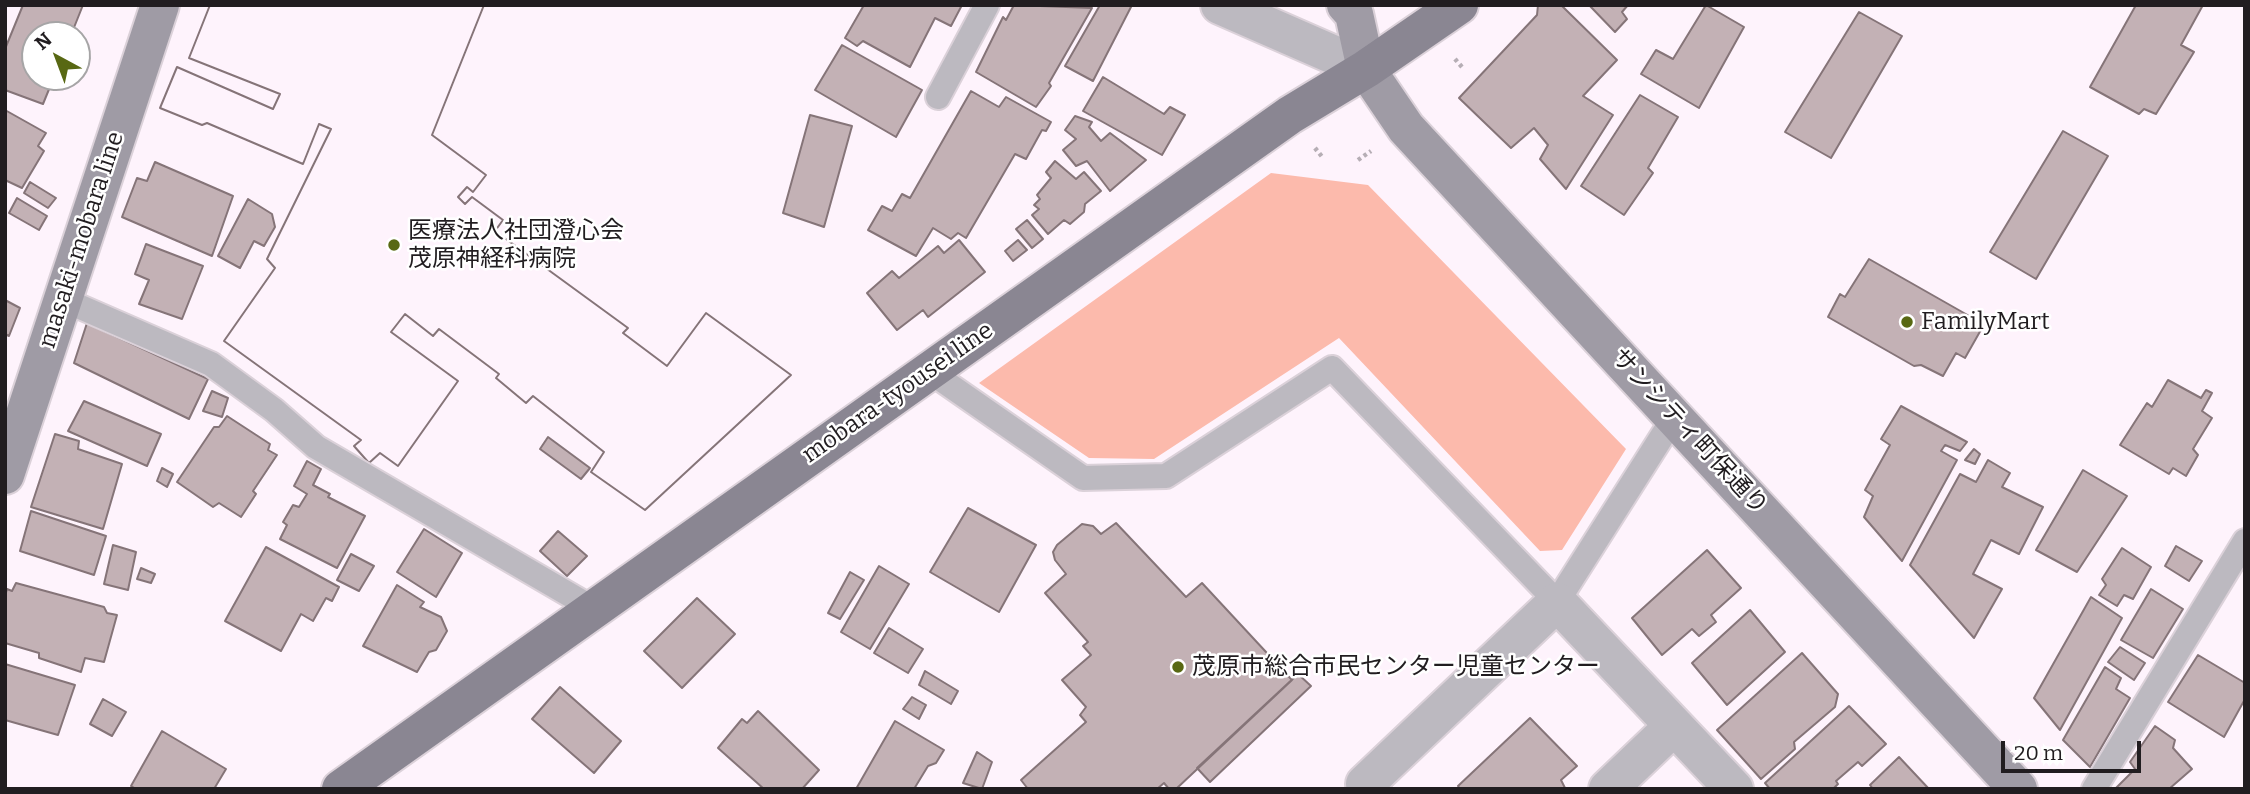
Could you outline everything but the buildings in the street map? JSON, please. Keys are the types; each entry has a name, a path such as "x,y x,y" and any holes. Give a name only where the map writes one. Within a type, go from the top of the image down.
{"main road":[{"name":"mobara-tyousei line","path":"341,789 1290,115 1366,69 1459,5"}],"street":[{"name":"masaki-mobara line","path":"8,455 160,5"},
{"path":"1220,5 1366,69"},
{"path":"1346,5 1354,14 1366,69"},
{"name":"サンシティ町保通り","path":"1366,69 1406,128 2018,789"},
{"path":"1365,785 1557,602 1734,789"},
{"path":"1608,789 1674,726"}],"lane":[{"path":"938,97 987,5"},
{"path":"62,299 211,364 274,410 316,447 594,609"},
{"path":"929,371 1083,478 1166,476 1332,368 1557,602 1675,416"},
{"path":"2094,789 2245,541"}],"shaded area":[{"path":"1271,173 1368,185 1626,449 1562,550 1540,551 1339,338 1154,459 1089,458 979,383"}],"place":[{"name":"医療法人社団澄心会 茂原神経科病院","path":"394,245"},
{"name":"FamilyMart","path":"1907,322"},
{"name":"茂原市総合市民センター児童センター","path":"1178,667"}]}
